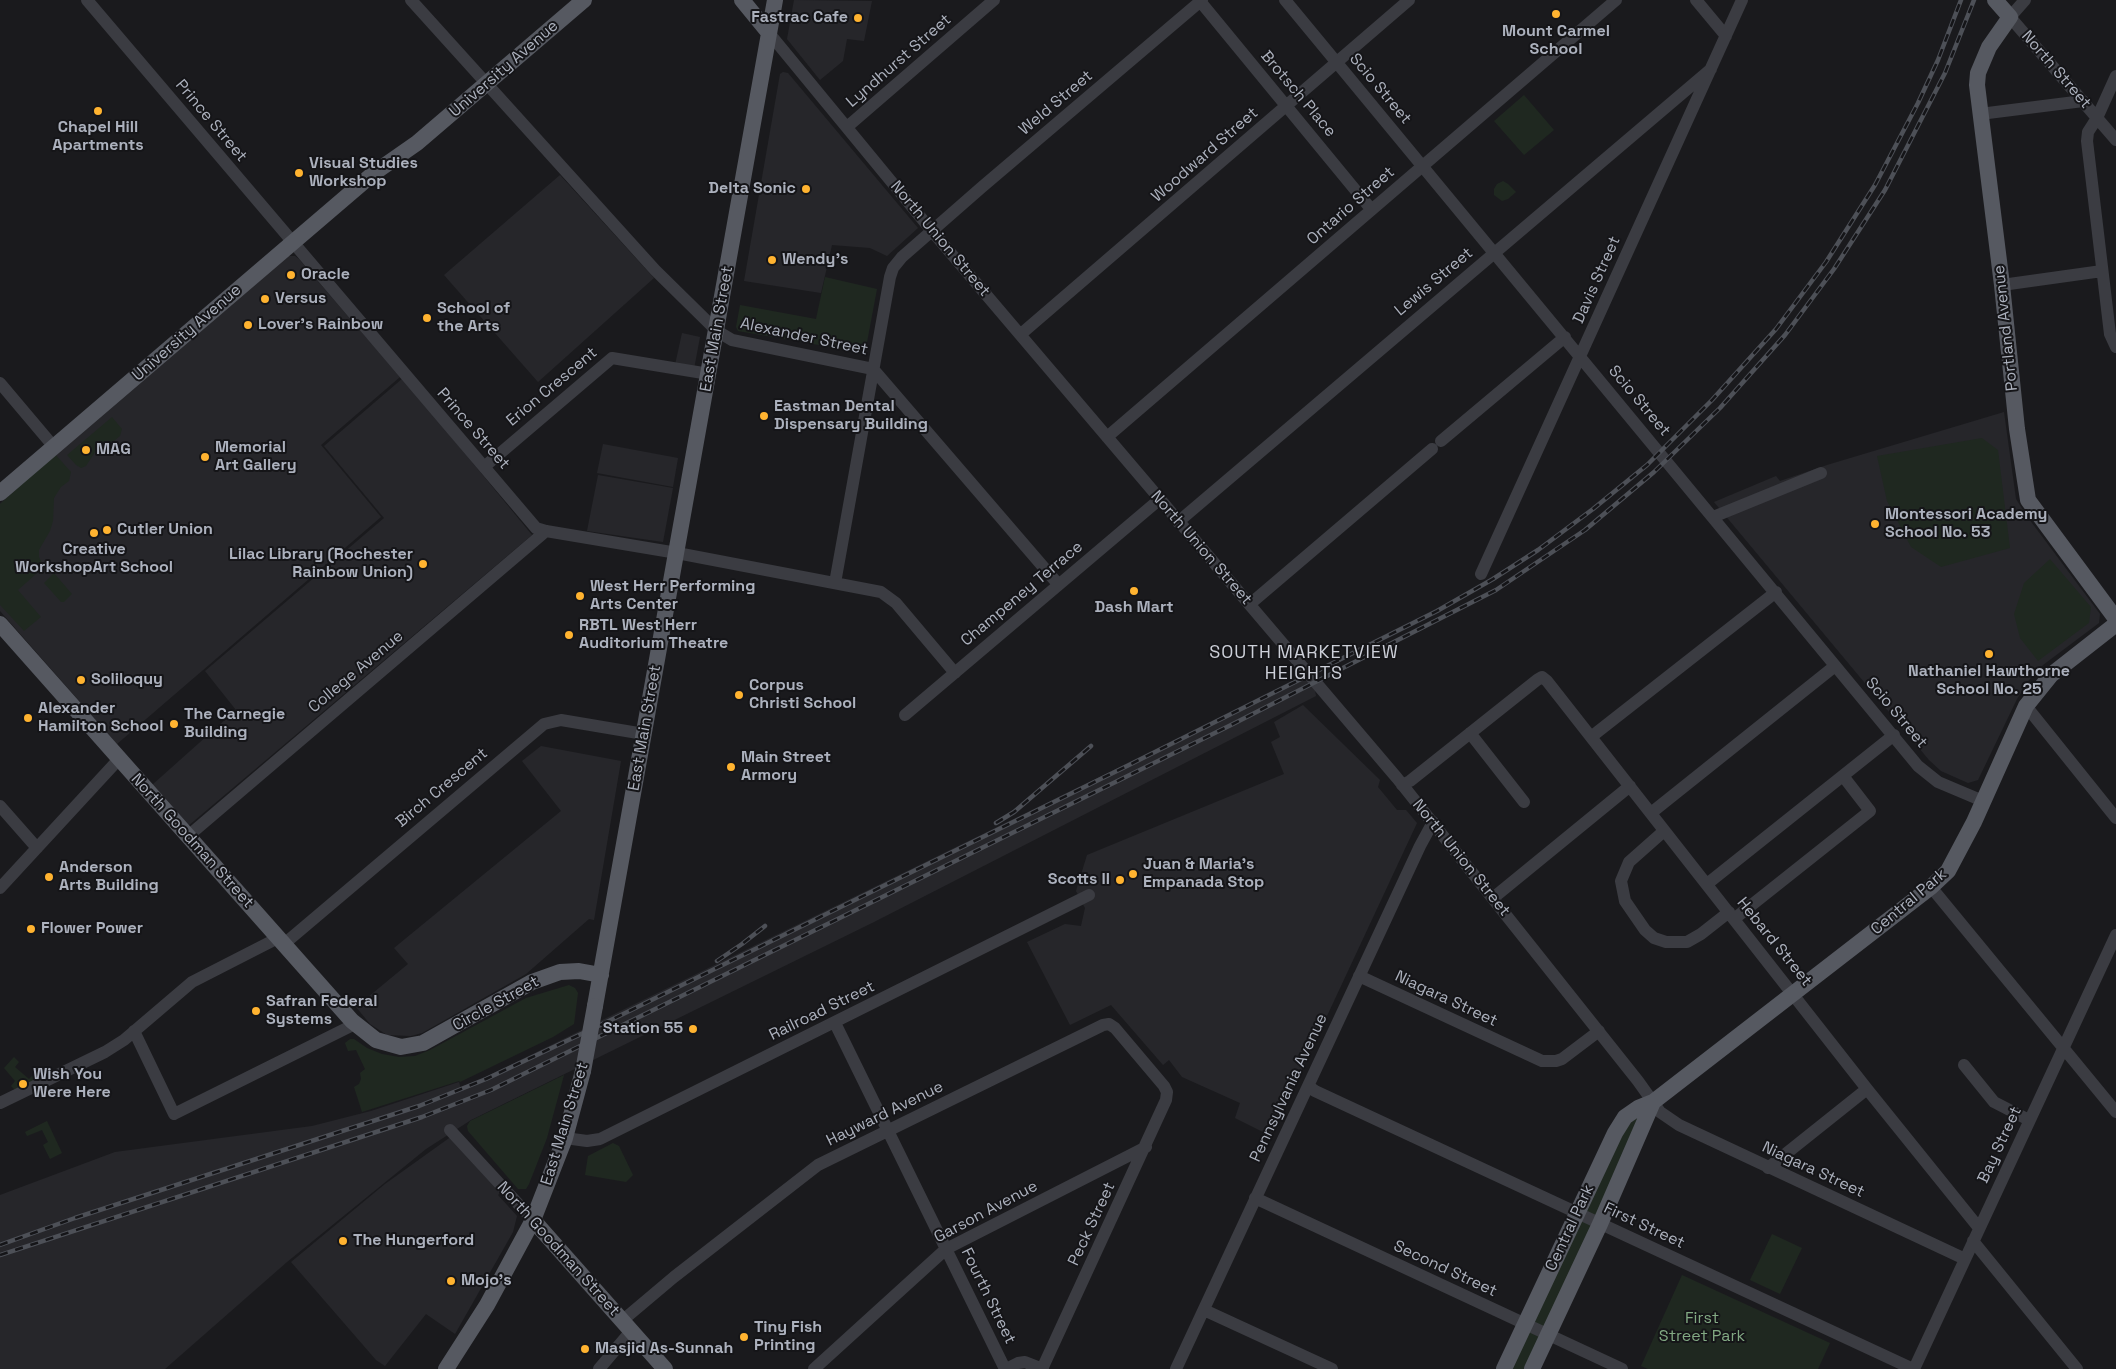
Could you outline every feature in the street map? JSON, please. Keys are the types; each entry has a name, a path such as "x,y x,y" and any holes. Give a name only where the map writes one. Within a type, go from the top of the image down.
{"main road":[{"name":"University Avenue","path":"484,79 568,0"},
{"name":"University Avenue","path":"0,493 374,173 411,135 584,0"},
{"name":"North Union Street","path":"742,0 770,34"},
{"name":"East Main Street","path":"446,1369 488,1306 533,1220 565,1138 583,1072 775,0"},
{"name":"North Street","path":"1995,0 2010,17"},
{"name":"Portland Avenue","path":"2010,17 1994,39 1978,73 1980,114 2002,285 2014,404 2028,500 2116,618"},
{"name":"North Goodman Street","path":"0,624 355,1024 376,1040 392,1046"},
{"name":"Central Park","path":"1504,1369 1620,1125 1632,1111 1653,1102 1931,887 1948,871 1954,863 2026,706 2052,675 2116,624"},
{"name":"Circle Street","path":"392,1046 411,1046 433,1039 532,982 560,972 579,971 601,975"},
{"name":"Central Park","path":"1532,1369 1600,1224 1653,1102"},
{"name":"North Goodman Street","path":"533,1220 664,1369"}],"street":[{"name":"Prince Street","path":"87,0 536,528 546,532 677,553 875,590 891,597 955,673"},
{"name":"Alexander Street","path":"411,0 648,263 717,331 732,340 873,369 1058,584"},
{"name":"Lyndhurst Street","path":"847,126 994,0"},
{"name":"Brotsch Place","path":"1200,0 1372,209"},
{"name":"Weld Street","path":"835,583 893,268 902,257 1200,0"},
{"name":"Scio Street","path":"1285,0 1926,774 1938,782 1983,801"},
{"name":"Woodward Street","path":"1021,334 1409,0"},
{"name":"Ontario Street","path":"1107,437 1616,0"},
{"path":"1696,0 1726,36"},
{"name":"Davis Street","path":"1481,574 1742,0"},
{"path":"2010,17 2025,0"},
{"name":"North Street","path":"2010,17 2116,140"},
{"name":"North Union Street","path":"770,34 932,231 1433,822 1653,1102"},
{"name":"Lewis Street","path":"1178,522 1711,69"},
{"path":"2116,76 2097,118 2088,132 2087,141 2110,334 2116,348"},
{"path":"1980,114 2083,101"},
{"path":"2002,285 2102,272"},
{"path":"1250,604 1565,337"},
{"name":"Erion Crescent","path":"484,467 612,358 709,374"},
{"path":"0,383 54,447"},
{"path":"1714,517 1821,473"},
{"name":"Champeney Terrace","path":"906,715 1160,499"},
{"name":"College Avenue","path":"188,837 546,532"},
{"path":"1591,738 1776,592"},
{"path":"1650,813 1835,666"},
{"name":"Hebard Street","path":"1470,733 1542,678 1630,786 1979,1228"},
{"path":"2026,706 2116,818"},
{"name":"Birch Crescent","path":"0,1103 105,1052 124,1040 192,982 281,941 537,728 555,720 644,734"},
{"path":"1402,785 1410,781 1470,733 1524,802"},
{"path":"1707,884 1894,735"},
{"path":"0,888 119,759"},
{"path":"1664,831 1629,862 1622,881 1625,901 1645,930 1660,940 1674,943 1687,942 1732,915 1870,811 1843,776"},
{"path":"1493,898 1630,786"},
{"path":"0,806 37,848"},
{"name":"Pennsylvania Avenue","path":"1176,1369 1420,846 1433,822"},
{"path":"1931,887 2116,1112"},
{"name":"Railroad Street","path":"565,1138 587,1141 600,1139 1089,895"},
{"name":"Bay Street","path":"1914,1369 2116,935"},
{"name":"Niagara Street","path":"1359,976 1542,1061 1562,1059 1599,1031"},
{"name":"Fourth Street","path":"835,1023 1005,1369 1025,1362 1042,1369"},
{"path":"134,1031 174,1114 355,1024"},
{"name":"Hayward Avenue","path":"600,1369 627,1325 674,1277 813,1168 1106,1024 1115,1028 1167,1092"},
{"path":"1964,1065 1994,1102 2030,1120"},
{"name":"First Street","path":"1308,1086 1577,1214 1914,1369"},
{"path":"1768,1168 1867,1088"},
{"name":"Peck Street","path":"1042,1369 1146,1148 1165,1105 1167,1092"},
{"name":"Niagara Street","path":"1653,1102 1660,1112 1669,1119 1768,1168 1965,1259"},
{"name":"North Goodman Street","path":"450,1130 533,1220"},
{"name":"Garson Avenue","path":"814,1369 946,1249 1146,1148"},
{"name":"Second Street","path":"1255,1198 1622,1369"},
{"path":"1973,1241 2077,1369"},
{"path":"1204,1310 1332,1369"}],"shaded area":[{"path":"794,0 872,1 864,41 847,39 843,61 820,80 787,39"},
{"path":"783,72 788,73 918,228 887,256 870,248 832,245 821,293 744,281 780,74"},
{"path":"560,175 654,278 538,382 444,275"},
{"path":"288,256 295,256 299,259 400,377 321,445 381,517 117,744 0,611 0,504 24,481"},
{"path":"682,333 700,337 694,369 675,365"},
{"path":"403,378 532,535 188,826 152,785 236,710 205,671 384,518 324,446"},
{"path":"2004,412 2016,499 2100,614 2099,623 2043,665 2029,680 2017,699 1978,780 1968,783 1941,771 1929,760 1714,502 1776,476 1780,481"},
{"path":"603,444 678,458 673,487 597,473"},
{"path":"598,475 673,488 663,542 587,531"},
{"path":"1312,673 1316,696 874,922 471,1120 426,1149 287,1262 165,1369 0,1369 0,1195 115,1152 312,1126 371,1111 459,1082 461,1089"},
{"path":"1303,705 1380,780 1378,787 1397,810 1406,810 1417,823 1271,1136 1235,1118 1240,1103 1182,1077 1169,1060 1163,1065 1111,1005 1070,1025 1027,942 1065,924 1081,926 1085,908 1076,891 1087,855 1284,774 1271,742 1280,737 1274,722"},
{"path":"541,746 621,761 594,920 589,919 526,974 422,1033 411,1036 387,1035 370,1024 356,1007 408,964 394,948 561,811 522,761"},
{"path":"452,1136 501,1192 498,1195 517,1216 513,1232 455,1334 426,1314 385,1366 376,1360 291,1262 385,1184"}],"green space":[{"path":"1524,95 1554,130 1524,155 1494,121"},
{"path":"1503,181 1516,192 1508,199 1502,201 1494,195 1494,189 1497,184"},
{"path":"825,277 877,289 865,353 738,331 736,327 740,305 816,319"},
{"path":"112,417 122,429 120,436 114,441 99,446 86,466 81,468 76,465 67,455"},
{"path":"1982,438 1998,450 2010,548 1941,567 1911,547 1887,501 1877,456"},
{"path":"55,454 71,472 69,481 61,487 54,498 53,521 50,531 39,550 39,557 44,567 18,590 41,617 24,631 0,605 0,504"},
{"path":"2050,559 2091,607 2089,623 2038,661 2020,638 2014,614 2024,583"},
{"path":"54,573 72,594 64,602 61,602 44,583"},
{"path":"569,985 575,988 578,993 574,1024 553,1037 460,1082 362,1112 354,1087 359,1084 361,1079 360,1073 365,1069 356,1050 348,1051 345,1043 350,1039 354,1039 367,1048 382,1054 399,1057 415,1056 430,1050 526,998"},
{"path":"14,1057 19,1062 15,1067 29,1079 33,1075 37,1078 15,1090 11,1086 15,1081 4,1068"},
{"path":"564,1075 547,1138 529,1184 526,1189 518,1189 468,1131 467,1126 470,1121"},
{"path":"1640,1115 1528,1369 1509,1369 1616,1141 1632,1121"},
{"path":"47,1121 62,1153 50,1159 43,1145 48,1142 42,1130 27,1136 25,1132"},
{"path":"613,1143 619,1146 633,1175 626,1182 585,1175 588,1156"},
{"path":"1772,1234 1802,1248 1780,1294 1750,1280"},
{"name":"First Street Park","path":"1682,1275 1830,1343 1818,1369 1648,1369 1641,1366"}],"railway":[{"path":"0,1245 75,1218 419,1106 486,1079 613,1019 1129,765 1437,611 1493,579 1538,550 1647,465 1712,400 1776,329 1826,262 1875,185 1938,60 1961,0"},
{"path":"0,1255 422,1117 491,1090 1231,725 1496,590 1585,530 1654,472 1720,408 1785,335 1834,269 1885,190 1945,73 1974,0"},
{"path":"996,823 1014,812 1091,746"},
{"path":"717,961 765,926"}],"place":[{"name":"Mount Carmel School","path":"1556,14"},
{"name":"Fastrac Cafe","path":"858,18"},
{"name":"Chapel Hill Apartments","path":"98,111"},
{"name":"Visual Studies Workshop","path":"299,173"},
{"name":"Delta Sonic","path":"806,189"},
{"name":"Wendy's","path":"772,260"},
{"name":"Oracle","path":"291,275"},
{"name":"Versus","path":"265,299"},
{"name":"School of the Arts","path":"427,318"},
{"name":"Lover's Rainbow","path":"248,325"},
{"name":"Eastman Dental Dispensary Building","path":"764,416"},
{"name":"MAG","path":"86,450"},
{"name":"Memorial Art Gallery","path":"205,457"},
{"name":"Montessori Academy School No. 53","path":"1875,524"},
{"name":"Cutler Union","path":"107,530"},
{"name":"Creative WorkshopArt School","path":"94,533"},
{"name":"Lilac Library (Rochester Rainbow Union)","path":"423,564"},
{"name":"Dash Mart","path":"1134,591"},
{"name":"West Herr Performing Arts Center","path":"580,596"},
{"name":"RBTL West Herr Auditorium Theatre","path":"569,635"},
{"name":"Nathaniel Hawthorne School No. 25","path":"1989,654"},
{"name":"Soliloquy","path":"81,680"},
{"name":"Corpus Christi School","path":"739,695"},
{"name":"Alexander Hamilton School","path":"28,718"},
{"name":"The Carnegie Building","path":"174,724"},
{"name":"Main Street Armory","path":"731,767"},
{"name":"Juan & Maria's Empanada Stop","path":"1133,874"},
{"name":"Anderson Arts Building","path":"49,877"},
{"name":"Scotts II","path":"1120,880"},
{"name":"Flower Power","path":"31,929"},
{"name":"Safran Federal Systems","path":"256,1011"},
{"name":"Station 55","path":"693,1029"},
{"name":"Wish You Were Here","path":"23,1084"},
{"name":"The Hungerford","path":"343,1241"},
{"name":"Mojo's","path":"451,1281"},
{"name":"Tiny Fish Printing","path":"744,1337"},
{"name":"Masjid As-Sunnah","path":"585,1349"}],"district":[{"name":"SOUTH MARKETVIEW HEIGHTS","path":"1304,663"}]}
